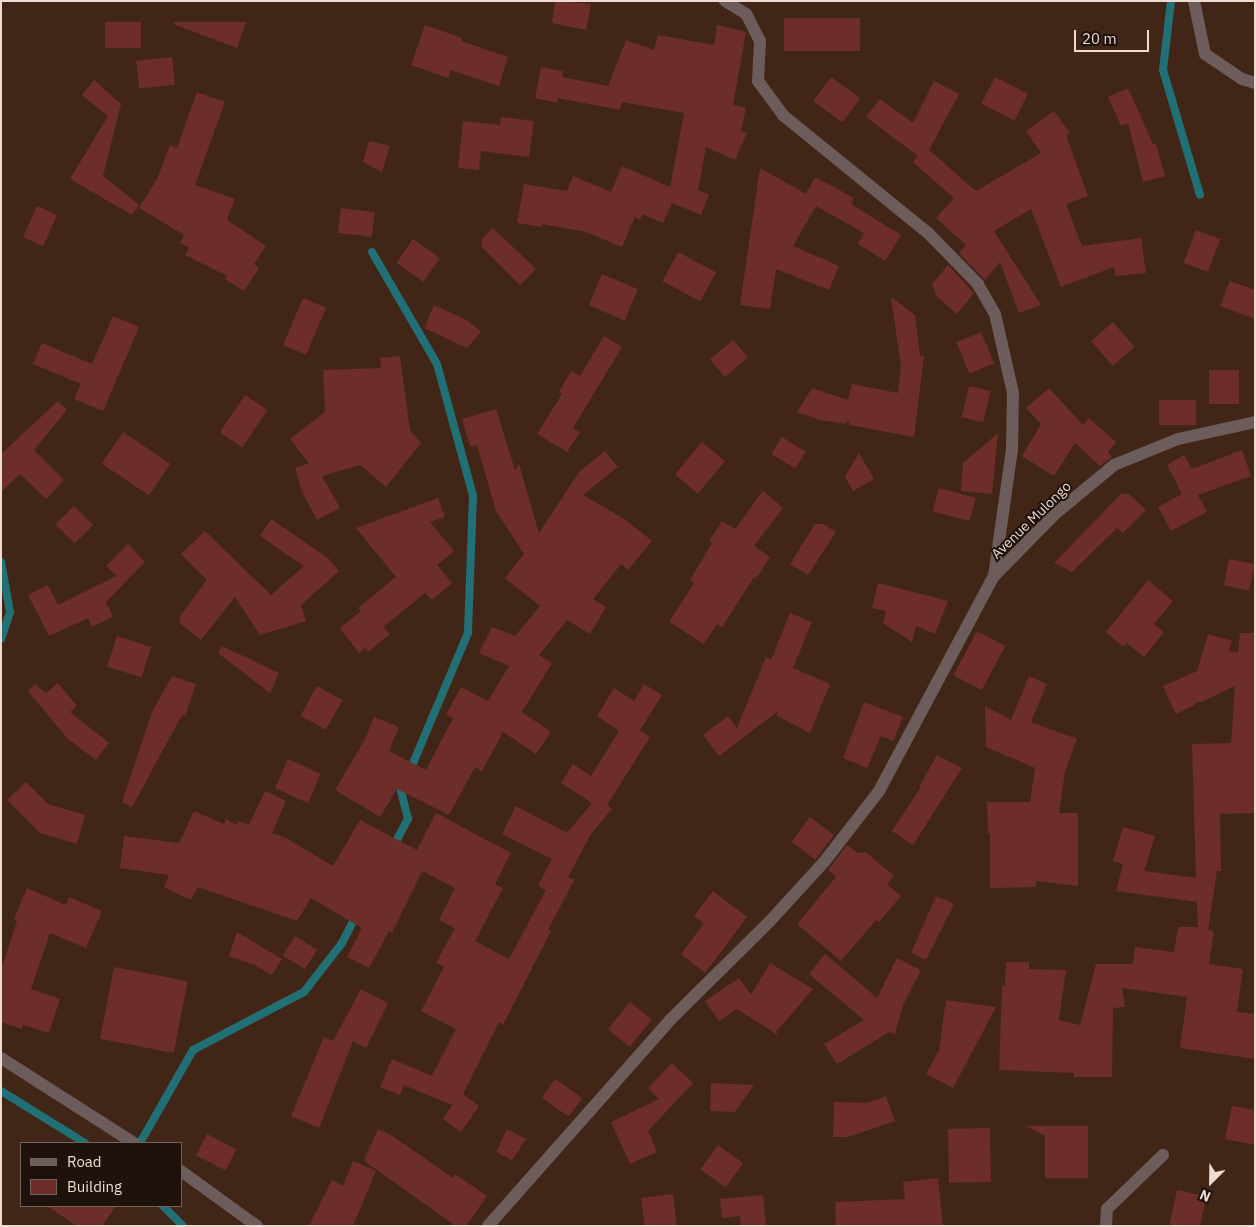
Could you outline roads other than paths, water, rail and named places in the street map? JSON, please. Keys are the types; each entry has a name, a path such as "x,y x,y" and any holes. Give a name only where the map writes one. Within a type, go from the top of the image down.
{"street":[{"path":"488,1226 664,1027 770,921 880,791 994,576 1012,449 1013,393 995,314 978,284 928,233 783,115 758,81 760,41 746,14 725,1"},
{"path":"1194,1 1206,54 1242,79 1255,84"},
{"name":"Avenue Mulongo","path":"994,576 1054,514 1114,465 1178,439 1255,422"},
{"path":"1,1058 132,1142"},
{"path":"1106,1226 1107,1209 1163,1155"},
{"path":"182,1172 257,1226"}],"waterway":[{"path":"1171,1 1163,70 1200,195"},
{"path":"372,252 437,364 473,496 468,633 409,773"},
{"path":"1,562 10,612 1,639"},
{"path":"393,847 408,819 401,791 405,784"},
{"path":"141,1142 193,1050 304,992 342,943 357,914"},
{"path":"1,1091 83,1142"},
{"path":"164,1207 183,1226"}]}
